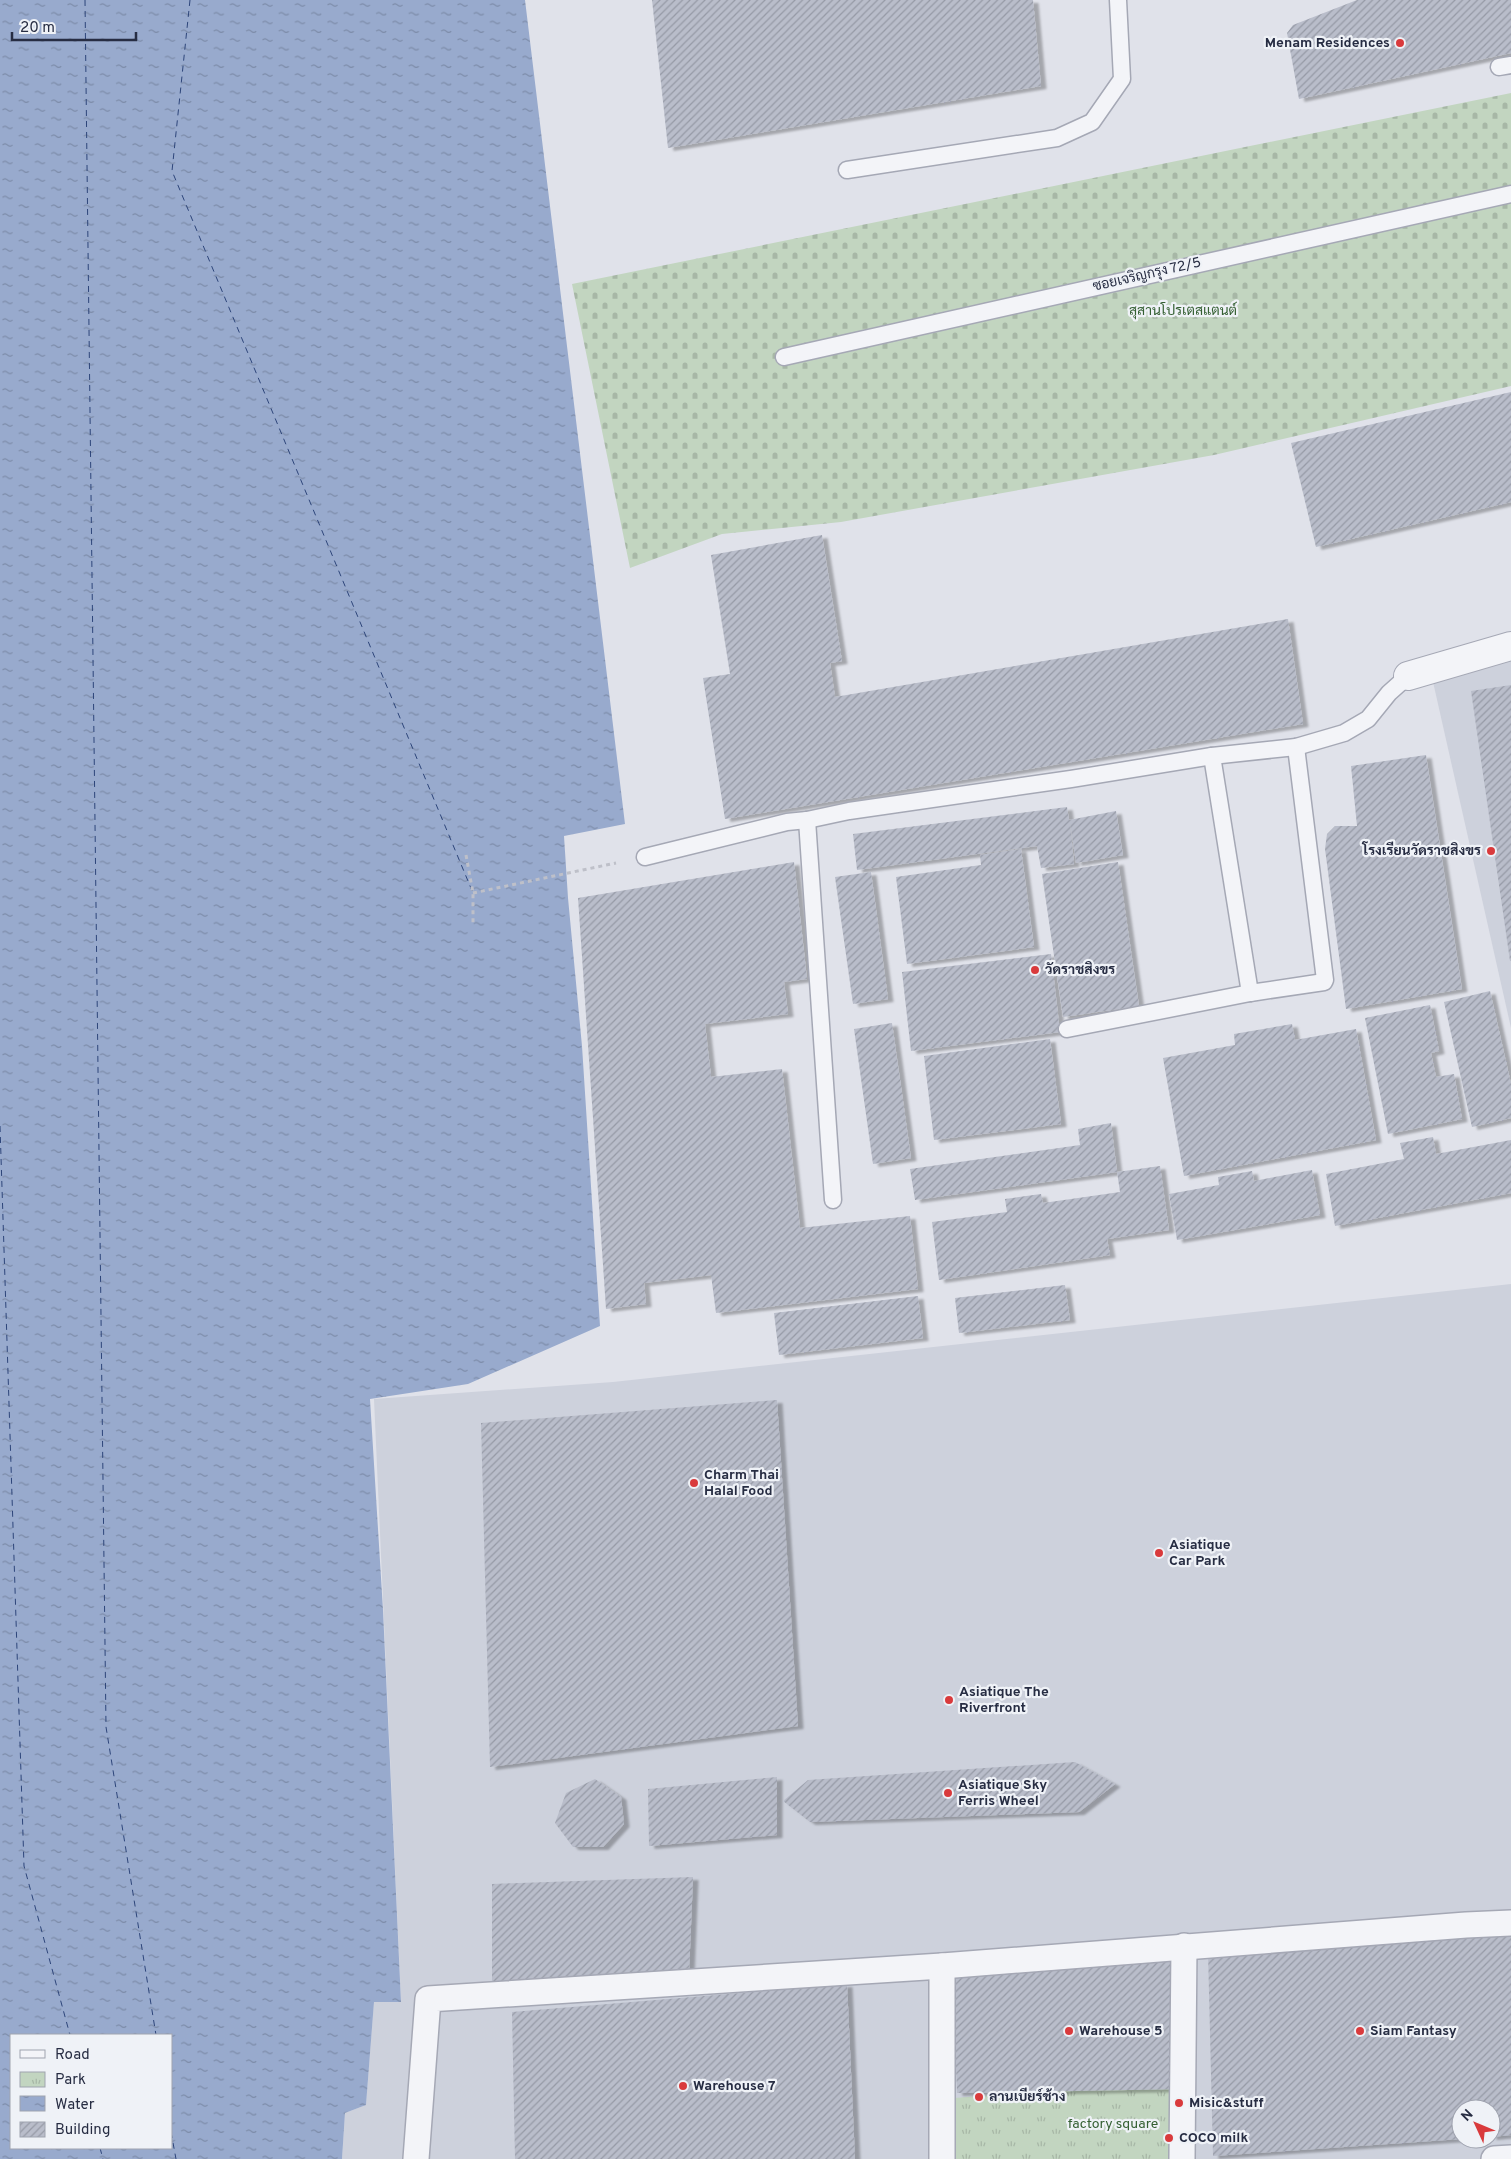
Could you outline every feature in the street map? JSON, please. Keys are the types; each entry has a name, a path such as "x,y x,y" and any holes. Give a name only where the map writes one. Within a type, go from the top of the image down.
{"street":[{"path":"1408,676 1511,646"},
{"path":"416,2159 428,1999 942,1966 1184,1946 1511,1923"},
{"path":"1182,2159 1184,1946"},
{"path":"942,1966 942,2159"},
{"path":"1494,2159 1511,2158"}],"lane":[{"path":"847,170 1057,138 1092,122 1122,79 1118,0"},
{"name":"ซอยเจริญกรุง 72/5","path":"784,357 1511,194"},
{"path":"646,857 788,822 807,820 849,810 1061,780 1212,756 1296,747 1344,733 1368,719 1389,693 1408,676"},
{"path":"1067,1029 1250,993 1324,982 1326,980 1296,747"},
{"path":"1212,756 1250,993"},
{"path":"807,820 833,1200"}],"path":[{"path":"466,855 472,893 474,926"},
{"path":"472,893 646,857"}],"shaded area":[{"name":"โรงเรียนวัดราชสิงขร","path":"1511,648 1511,1028 1431,673"},
{"name":"Asiatique The Riverfront","path":"1511,1284 1511,2159 342,2159 345,2113 366,2105 374,2001 401,2001 374,1399 613,1382"}],"green space":[{"name":"สุสานโปรเตสแตนต์","path":"1511,93 1511,386 1214,455 841,522 722,534 630,568 572,284"},
{"name":"factory square","path":"1182,2089 1183,2159 952,2159 954,2098 1062,2090"}],"water":[{"path":"0,0 525,0 625,824 564,836 582,1046 600,1326 468,1384 370,1399 383,1610 401,2002 374,2002 366,2105 345,2113 342,2159 0,2159"}],"building":[{"path":"652,0 1033,0 1041,86 668,148"},
{"name":"Menam Residences","path":"1357,0 1511,0 1511,53 1299,99 1287,33 1293,25"},
{"path":"1511,392 1511,502 1316,547 1291,443"},
{"path":"822,535 842,661 830,663 835,697 1288,619 1303,724 725,819 703,678 730,674 711,555"},
{"path":"1511,685 1511,961 1510,961 1471,691"},
{"path":"1426,755 1462,989 1346,1009 1325,849 1327,834 1335,826 1357,826 1351,766"},
{"path":"1067,807 1069,820 1116,811 1123,855 1076,863 1070,822 1074,864 1041,868 1037,846 857,870 853,834"},
{"path":"1021,849 1034,947 907,964 896,877 981,865 980,855"},
{"path":"794,862 807,979 784,982 788,1014 705,1024 711,1077 782,1069 800,1228 910,1216 918,1289 716,1313 711,1275 644,1283 646,1304 606,1309 578,898"},
{"path":"1118,862 1139,1006 1063,1017 1042,874"},
{"path":"871,872 888,999 853,1004 835,877"},
{"path":"1051,954 1060,1032 911,1051 902,972"},
{"path":"1490,991 1511,1084 1511,1118 1472,1127 1444,1002"},
{"path":"1430,1005 1439,1051 1431,1053 1436,1077 1454,1074 1462,1119 1388,1134 1365,1018"},
{"path":"892,1023 911,1158 873,1164 854,1029"},
{"path":"1292,1024 1295,1040 1356,1029 1376,1140 1184,1176 1163,1058 1235,1045 1234,1034"},
{"path":"1050,1039 1061,1124 934,1140 924,1056"},
{"path":"1111,1123 1117,1172 915,1200 910,1169 1080,1145 1078,1129"},
{"path":"1433,1137 1436,1154 1511,1140 1511,1193 1335,1226 1326,1174 1404,1159 1400,1143"},
{"path":"1160,1166 1169,1230 1107,1239 1110,1255 939,1280 932,1222 1007,1212 1005,1199 1041,1194 1043,1203 1120,1192 1117,1172"},
{"path":"1312,1170 1320,1215 1177,1240 1169,1194 1219,1185 1218,1177 1252,1171 1254,1181"},
{"path":"1065,1285 1070,1320 959,1333 955,1298"},
{"path":"918,1296 923,1338 779,1355 774,1313"},
{"path":"777,1400 798,1726 490,1767 481,1423"},
{"name":"Asiatique Sky Ferris Wheel","path":"1075,1762 1115,1784 1079,1812 810,1822 783,1801 808,1780"},
{"path":"777,1777 777,1835 649,1846 648,1789"},
{"path":"595,1779 621,1797 624,1824 603,1847 573,1847 555,1823 566,1793"},
{"path":"693,1877 689,1973 492,1983 492,1884"},
{"name":"Siam Fantasy","path":"1511,1936 1511,2135 1501,2136 1501,2099 1451,2099 1451,2140 1213,2156 1208,1952"},
{"name":"Warehouse 5","path":"1184,1946 1182,2089 957,2093 952,1974"},
{"name":"Warehouse 7","path":"847,1984 855,2159 515,2159 512,2012"}],"ferry route":[{"path":"85,0 106,1727 156,2034"},
{"path":"190,0 172,171 473,893"},
{"path":"0,1126 24,1866 70,2034"},
{"path":"172,2137 176,2159"},
{"path":"100,2149 103,2159"}],"place":[{"name":"Menam Residences","path":"1400,43"},
{"name":"โรงเรียนวัดราชสิงขร","path":"1491,851"},
{"name":"วัดราชสิงขร","path":"1035,970"},
{"name":"Charm Thai Halal Food","path":"694,1483"},
{"name":"Asiatique Car Park","path":"1159,1553"},
{"name":"Asiatique The Riverfront","path":"949,1700"},
{"name":"Asiatique Sky Ferris Wheel","path":"948,1793"},
{"name":"Warehouse 5","path":"1069,2031"},
{"name":"Siam Fantasy","path":"1360,2031"},
{"name":"Warehouse 7","path":"683,2086"},
{"name":"ลานเบียร์ช้าง","path":"979,2097"},
{"name":"Misic&stuff","path":"1179,2103"},
{"name":"COCO milk","path":"1169,2138"}]}
